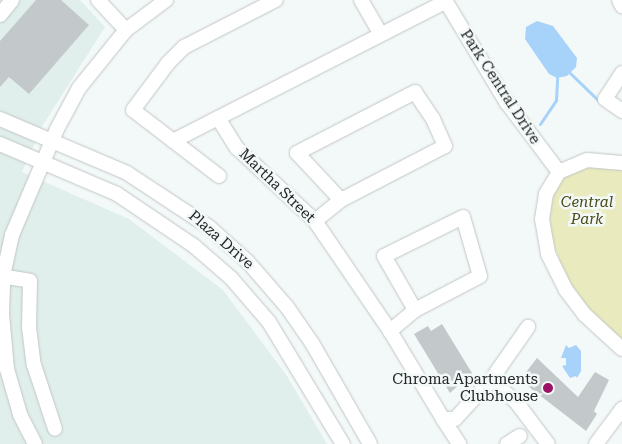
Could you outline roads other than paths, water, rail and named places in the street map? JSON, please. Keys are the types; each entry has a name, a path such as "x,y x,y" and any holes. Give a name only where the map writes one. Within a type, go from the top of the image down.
{"street":[{"path":"0,15 12,0"},
{"path":"98,0 126,30"},
{"path":"35,444 20,414 4,370 2,276 12,235 51,142 85,79 126,30 166,0"},
{"path":"218,176 133,110 168,63 184,47 276,0"},
{"path":"361,0 381,34"},
{"path":"619,0 622,6"},
{"path":"173,141 445,1"},
{"name":"Park Central Drive","path":"445,1 516,115 559,172"},
{"path":"622,73 605,99 622,110"},
{"path":"315,221 341,200 445,146 433,119 415,92 297,153 341,200"},
{"name":"Martha Street","path":"218,118 237,148 315,221 390,330 459,444"},
{"name":"Plaza Drive","path":"0,119 128,173 156,189 209,227 248,262 288,307 312,343 370,444"},
{"name":"Plaza Drive","path":"0,144 117,194 144,210 194,246 231,278 268,322 292,356 343,444"},
{"path":"622,163 588,160 559,172 549,186 542,210 548,254 574,302 622,349"},
{"path":"390,330 415,310 480,276 463,217 384,256 415,310"},
{"path":"2,276 30,281 29,327 34,365 55,429"},
{"path":"443,419 454,419 491,380 528,327"},
{"path":"491,380 517,403 548,444"},
{"path":"596,444 622,409"},
{"path":"507,444 520,436"}],"water":[{"path":"537,21 553,26 577,58 576,67 567,76 557,78 549,74 525,39 526,27"},
{"path":"566,345 569,348 576,345 581,351 581,371 577,378 576,376 570,378 562,366 566,365 566,358 561,358"}],"waterway":[{"path":"570,73 601,103"},
{"path":"540,124 556,100 557,78"}],"place":[{"name":"Chroma Apartments Clubhouse","path":"548,388"}],"park label":[{"name":"Central Park","path":"587,210"}]}
